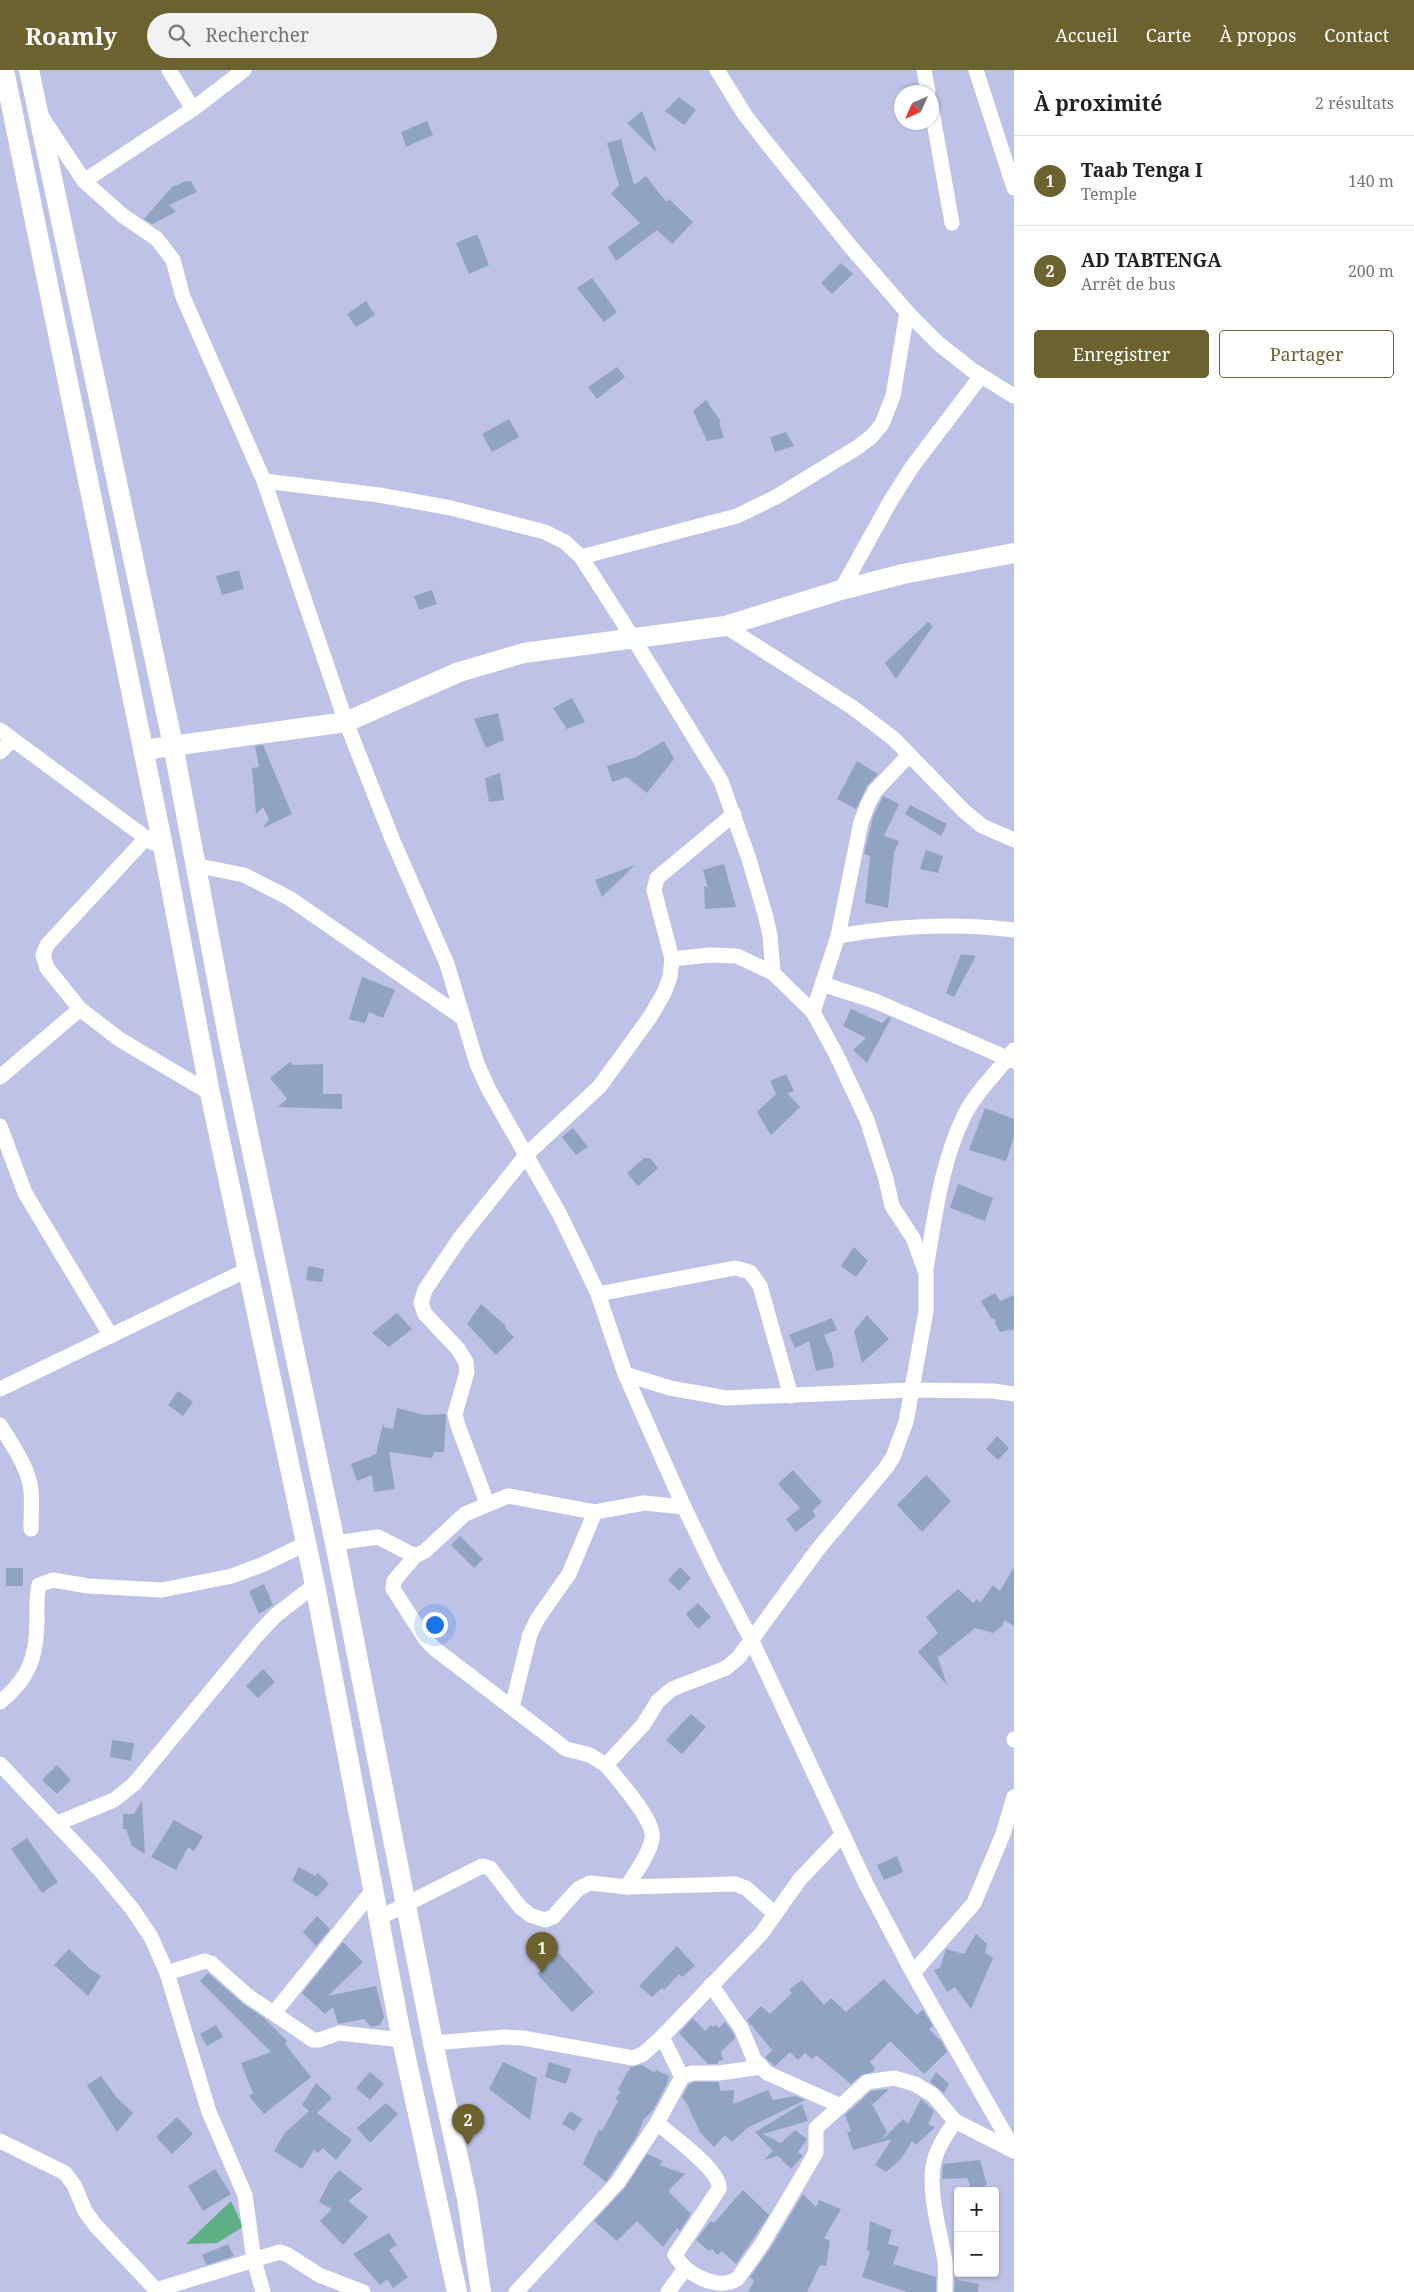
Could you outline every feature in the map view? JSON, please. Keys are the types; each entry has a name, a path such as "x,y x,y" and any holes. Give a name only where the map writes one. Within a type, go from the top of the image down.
{"street":[{"path":"4,70 164,851 210,1093 315,1585 402,2040 457,2292"},
{"path":"29,70 172,745 228,1042 335,1543 433,2043 466,2198 481,2292"},
{"path":"169,70 193,109"},
{"path":"84,181 193,109 244,70"},
{"path":"717,70 745,115 766,142 850,246 907,312 939,344 981,376 1014,396"},
{"path":"924,70 927,85"},
{"path":"976,70 1014,188"},
{"path":"38,110 84,181 122,215 157,239 173,260 183,297 264,480 346,722 393,841 447,964 478,1064 489,1090 559,1213 598,1294 625,1374 684,1507 752,1641 866,1884 913,1973 1014,2151"},
{"path":"935,130 952,223"},
{"path":"581,557 737,516 776,497 858,447 872,436 882,424 893,396 907,312"},
{"path":"841,590 907,475 981,376"},
{"path":"264,480 379,495 460,510 545,532 565,542 581,557 721,781 749,859 768,928 773,974"},
{"path":"143,750 346,722 460,672 496,660 524,653 725,626 841,590 903,574 1014,553"},
{"path":"725,626 852,708 894,739 964,811 982,826 1014,840"},
{"path":"0,730 164,851"},
{"path":"0,752 12,740"},
{"path":"813,1012 838,936 862,822 868,804 875,791 909,755"},
{"path":"487,1503 455,1414 467,1372 466,1362 458,1349 425,1314 421,1303 425,1290 460,1238 527,1154 600,1086 625,1053 664,993 670,977 672,959 654,890 657,878 734,814"},
{"path":"146,838 47,945 43,955 47,968 80,1009 119,1039 210,1093"},
{"path":"194,865 244,875 290,898 463,1018"},
{"path":"838,936 904,928 976,926 1014,930"},
{"path":"672,959 709,955 737,956 773,974 787,985 813,1012 867,1120 886,1179 892,1206 916,1244 926,1273"},
{"path":"606,1765 642,1725 658,1701 672,1689 726,1668 738,1658 818,1548 889,1464 906,1422 926,1311 926,1273 940,1182 965,1114 977,1094 1012,1057 881,1004 822,984"},
{"path":"0,1077 80,1009"},
{"path":"0,1126 25,1193 111,1336"},
{"path":"598,1294 735,1268 750,1272 760,1286 791,1396"},
{"path":"0,1389 249,1269"},
{"path":"625,1374 670,1388 711,1396 741,1398 911,1390 1014,1394"},
{"path":"0,1425 27,1475 31,1489 31,1529"},
{"path":"627,1887 650,1847 653,1832 650,1824 624,1788 606,1765 590,1755 566,1749 431,1644 393,1589 394,1581 414,1556 425,1551 465,1514 487,1503 508,1496 595,1512 644,1503 684,1507"},
{"path":"512,1707 533,1628 569,1574 595,1512"},
{"path":"335,1543 378,1537 414,1556"},
{"path":"0,1702 27,1674 34,1660 37,1633 37,1594 39,1585 42,1582 53,1580 88,1586 162,1590 232,1576 264,1564 305,1544"},
{"path":"58,1824 114,1800 134,1784 258,1634 276,1615 315,1585"},
{"path":"0,1764 58,1824 133,1910 151,1937 167,1973 209,2112 245,2195 254,2260 263,2292"},
{"path":"913,1973 974,1902 1003,1834 1014,1798"},
{"path":"433,2043 505,2037 523,2038 633,2058 644,2054 761,1934 800,1879 843,1834"},
{"path":"379,1918 482,1866 490,1868 520,1907 530,1915 545,1920 553,1917 578,1889 590,1883 627,1887 735,1884 746,1888 775,1914"},
{"path":"274,2013 374,1889"},
{"path":"167,1973 205,1961 211,1963 248,1996 316,2040 339,2033 402,2040"},
{"path":"711,1985 741,2028 750,2051 761,2067 776,2078 841,2106"},
{"path":"662,2037 682,2077"},
{"path":"516,2292 618,2182 657,2123 682,2077 692,2073 719,2073 761,2067"},
{"path":"657,2123 718,2178 719,2185 675,2255 678,2262 685,2269 722,2286 731,2284 738,2278 773,2226 816,2152 816,2128 867,2082 894,2078 915,2084 941,2102 955,2121 1014,2151"},
{"path":"945,2292 945,2263 934,2204 933,2170 935,2156 955,2121"},
{"path":"0,2140 65,2173 74,2184 84,2211 157,2291 254,2260 284,2253 319,2274 363,2292"},
{"path":"668,2292 685,2269"}],"green space":[{"path":"231,2201 243,2227 217,2243 186,2244"}],"building":[{"path":"679,97 696,110 684,125 665,111"},
{"path":"642,111 657,153 627,123"},
{"path":"427,121 433,135 406,147 401,132"},
{"path":"621,139 634,185 646,176 666,202 669,199 693,222 672,244 657,230 616,261 608,247 640,223 611,194 619,185 607,143"},
{"path":"186,181 191,181 197,192 169,205 176,212 152,224 144,219 172,187"},
{"path":"475,235 478,236 489,265 469,274 456,243"},
{"path":"841,263 853,274 832,294 821,283"},
{"path":"592,278 617,312 604,322 577,288"},
{"path":"366,301 375,315 356,327 347,314"},
{"path":"617,367 625,377 597,399 588,387"},
{"path":"706,400 721,422 719,423 724,438 707,441 693,411"},
{"path":"509,419 519,437 492,452 482,434"},
{"path":"786,432 794,446 775,452 770,437"},
{"path":"239,570 244,589 222,595 216,576"},
{"path":"432,590 437,604 419,610 414,596"},
{"path":"928,622 933,626 896,679 885,663"},
{"path":"572,698 585,722 567,729 553,708"},
{"path":"498,713 504,740 486,748 474,719"},
{"path":"664,741 674,759 647,793 627,777 612,782 607,766 636,757"},
{"path":"263,745 292,814 263,828 269,819 263,807 256,814 252,768 259,767 255,746"},
{"path":"857,761 878,774 867,786 856,809 837,799"},
{"path":"500,773 504,800 489,802 485,778"},
{"path":"883,796 899,804 884,836 899,841 894,852 888,908 865,903 870,856 864,854 873,817"},
{"path":"910,805 947,824 941,836 905,814"},
{"path":"926,850 943,856 938,873 920,869"},
{"path":"724,864 736,907 705,909 704,886 708,888 703,870"},
{"path":"635,865 602,897 595,880"},
{"path":"961,954 976,956 954,997 946,993"},
{"path":"362,977 395,990 383,1018 369,1012 365,1023 349,1019"},
{"path":"851,1009 882,1023 888,1017 891,1018 867,1063 853,1050 866,1038 843,1026"},
{"path":"290,1062 294,1065 323,1064 323,1094 342,1094 342,1109 278,1107 286,1100 286,1097 270,1078"},
{"path":"786,1074 794,1091 787,1093 800,1107 771,1135 757,1112 776,1094 770,1081"},
{"path":"985,1108 1014,1119 1014,1137 1006,1161 969,1150"},
{"path":"573,1128 588,1147 576,1155 562,1137"},
{"path":"644,1158 650,1158 658,1168 638,1186 627,1173"},
{"path":"958,1184 993,1198 985,1221 950,1208"},
{"path":"854,1247 868,1261 856,1277 841,1266"},
{"path":"308,1266 324,1269 322,1282 306,1280"},
{"path":"995,1293 1000,1301 1014,1295 1014,1329 1000,1332 995,1323 996,1320 991,1318 981,1301"},
{"path":"481,1304 506,1326 505,1328 514,1337 496,1355 467,1324"},
{"path":"397,1313 412,1329 389,1347 372,1333"},
{"path":"867,1315 889,1339 862,1363 854,1331"},
{"path":"832,1318 837,1330 824,1335 832,1354 834,1367 816,1371 809,1341 795,1348 789,1335"},
{"path":"178,1391 193,1402 183,1416 168,1405"},
{"path":"397,1408 425,1415 446,1414 444,1452 434,1452 432,1458 389,1452 395,1489 374,1492 372,1475 357,1481 351,1464 376,1454 383,1423 384,1427 393,1429"},
{"path":"997,1436 1009,1448 998,1460 986,1449"},
{"path":"793,1470 822,1502 812,1511 816,1516 796,1532 786,1519 800,1508 778,1484"},
{"path":"926,1475 951,1501 922,1532 897,1505"},
{"path":"460,1536 483,1559 474,1568 451,1545"},
{"path":"680,1567 691,1578 679,1591 668,1580"},
{"path":"1014,1567 1014,1626 1004,1620 1002,1626 993,1633 975,1628 939,1657 937,1655 947,1685 918,1652 938,1633 926,1617 958,1589 973,1603 977,1599 980,1603 993,1585 1000,1591"},
{"path":"6,1568 23,1568 23,1586 6,1586"},
{"path":"264,1584 273,1605 259,1614 249,1591"},
{"path":"698,1603 711,1617 698,1629 686,1614"},
{"path":"263,1669 275,1682 258,1698 246,1686"},
{"path":"691,1714 706,1727 682,1754 666,1740"},
{"path":"112,1740 134,1743 131,1761 110,1757"},
{"path":"57,1765 71,1780 57,1794 42,1780"},
{"path":"142,1800 145,1854 132,1846 126,1829 123,1829 123,1814 134,1814"},
{"path":"174,1820 203,1836 194,1851 188,1847 176,1870 151,1857"},
{"path":"27,1838 58,1882 42,1893 11,1849"},
{"path":"897,1856 903,1872 884,1880 877,1865"},
{"path":"299,1867 315,1876 318,1873 329,1884 317,1897 292,1881"},
{"path":"317,1916 330,1929 316,1946 303,1932"},
{"path":"976,1934 987,1944 985,1953 993,1958 971,2009 955,1987 947,1992 934,1970 940,1968 946,1949 964,1954"},
{"path":"343,1942 363,1962 328,1996 376,1986 384,2017 380,2025 371,2027 364,2019 338,2024 333,2007 325,2014 302,1993"},
{"path":"677,1946 695,1966 682,1977 679,1974 664,1990 662,1988 652,1997 639,1986"},
{"path":"69,1949 89,1968 101,1976 88,1996 54,1965"},
{"path":"559,1953 594,1992 572,2012 537,1974"},
{"path":"208,1973 242,2003 264,2018 287,2041 285,2044 311,2077 264,2114 249,2096 253,2093 241,2063 271,2052 200,1981"},
{"path":"884,1979 917,2015 923,2010 933,2026 929,2029 942,2042 947,2052 924,2074 890,2041 870,2062 875,2068 873,2072 861,2075 851,2084 816,2055 812,2059 805,2053 798,2060 790,2052 775,2066 765,2058 772,2050 747,2020 761,2006 770,2014 792,1993 789,1990 802,1980 824,2005 831,1998 846,2012"},
{"path":"693,2018 705,2031 711,2025 713,2027 716,2025 719,2028 725,2022 733,2033 735,2038 721,2052 723,2060 718,2061 718,2064 708,2064 679,2033"},
{"path":"216,2025 223,2037 207,2046 200,2034"},
{"path":"503,2062 537,2078 530,2120 489,2089"},
{"path":"549,2062 571,2069 566,2084 545,2077"},
{"path":"642,2065 655,2073 656,2070 669,2076 667,2084 653,2110 644,2119 637,2136 606,2182 583,2164 599,2129 602,2131 618,2101 615,2098 621,2092 618,2090 625,2076 631,2067"},
{"path":"370,2072 384,2084 370,2100 356,2088"},
{"path":"936,2072 949,2084 944,2093 930,2082"},
{"path":"101,2076 117,2098 133,2113 117,2132 87,2085"},
{"path":"694,2082 719,2082 720,2091 734,2090 733,2104 768,2090 773,2100 796,2096 805,2100 747,2128 732,2142 725,2135 714,2147 700,2132 682,2097 689,2084"},
{"path":"316,2083 332,2098 317,2113 352,2140 336,2160 323,2148 318,2153 314,2150 302,2169 274,2151 284,2134 309,2111 302,2105"},
{"path":"889,2089 873,2104 871,2102 887,2132 881,2141 903,2119 908,2124 921,2099 934,2111 928,2124 935,2127 916,2145 912,2141 901,2159 886,2172 875,2165 892,2139 853,2150 847,2132 851,2131 845,2115 871,2091"},
{"path":"386,2103 398,2114 370,2143 357,2128"},
{"path":"802,2104 808,2121 763,2134 781,2143 795,2130 807,2139 798,2152 803,2156 791,2169 778,2156 764,2160 773,2151 755,2132"},
{"path":"570,2111 583,2119 574,2131 562,2124"},
{"path":"177,2117 193,2134 172,2154 156,2137"},
{"path":"647,2154 663,2161 659,2165 685,2174 669,2192 691,2214 680,2231 677,2228 663,2247 637,2221 617,2241 594,2221 625,2188"},
{"path":"980,2160 987,2185 970,2187 967,2178 942,2179 943,2164"},
{"path":"215,2169 231,2194 203,2211 188,2186"},
{"path":"339,2170 363,2189 348,2201 368,2217 343,2245 320,2221 332,2209 319,2202 329,2182"},
{"path":"743,2190 769,2215 736,2264 722,2251 718,2255 712,2249 709,2251 696,2240 711,2221 714,2223"},
{"path":"803,2194 816,2207 819,2200 841,2209 824,2238 830,2241 826,2266 820,2265 807,2292 748,2292 754,2281 750,2277 770,2249"},
{"path":"870,2221 892,2230 888,2244 899,2247 893,2264 936,2277 936,2292 907,2292 862,2277 870,2252 867,2250"},
{"path":"389,2233 397,2245 389,2250 408,2277 393,2288 387,2279 380,2285 353,2254"},
{"path":"228,2244 234,2256 207,2265 202,2255"},
{"path":"955,2278 979,2284 978,2292 954,2292"}],"place":[{"name":"Taab Tenga I","path":"542,1973"},
{"name":"AD TABTENGA","path":"468,2145"}]}
